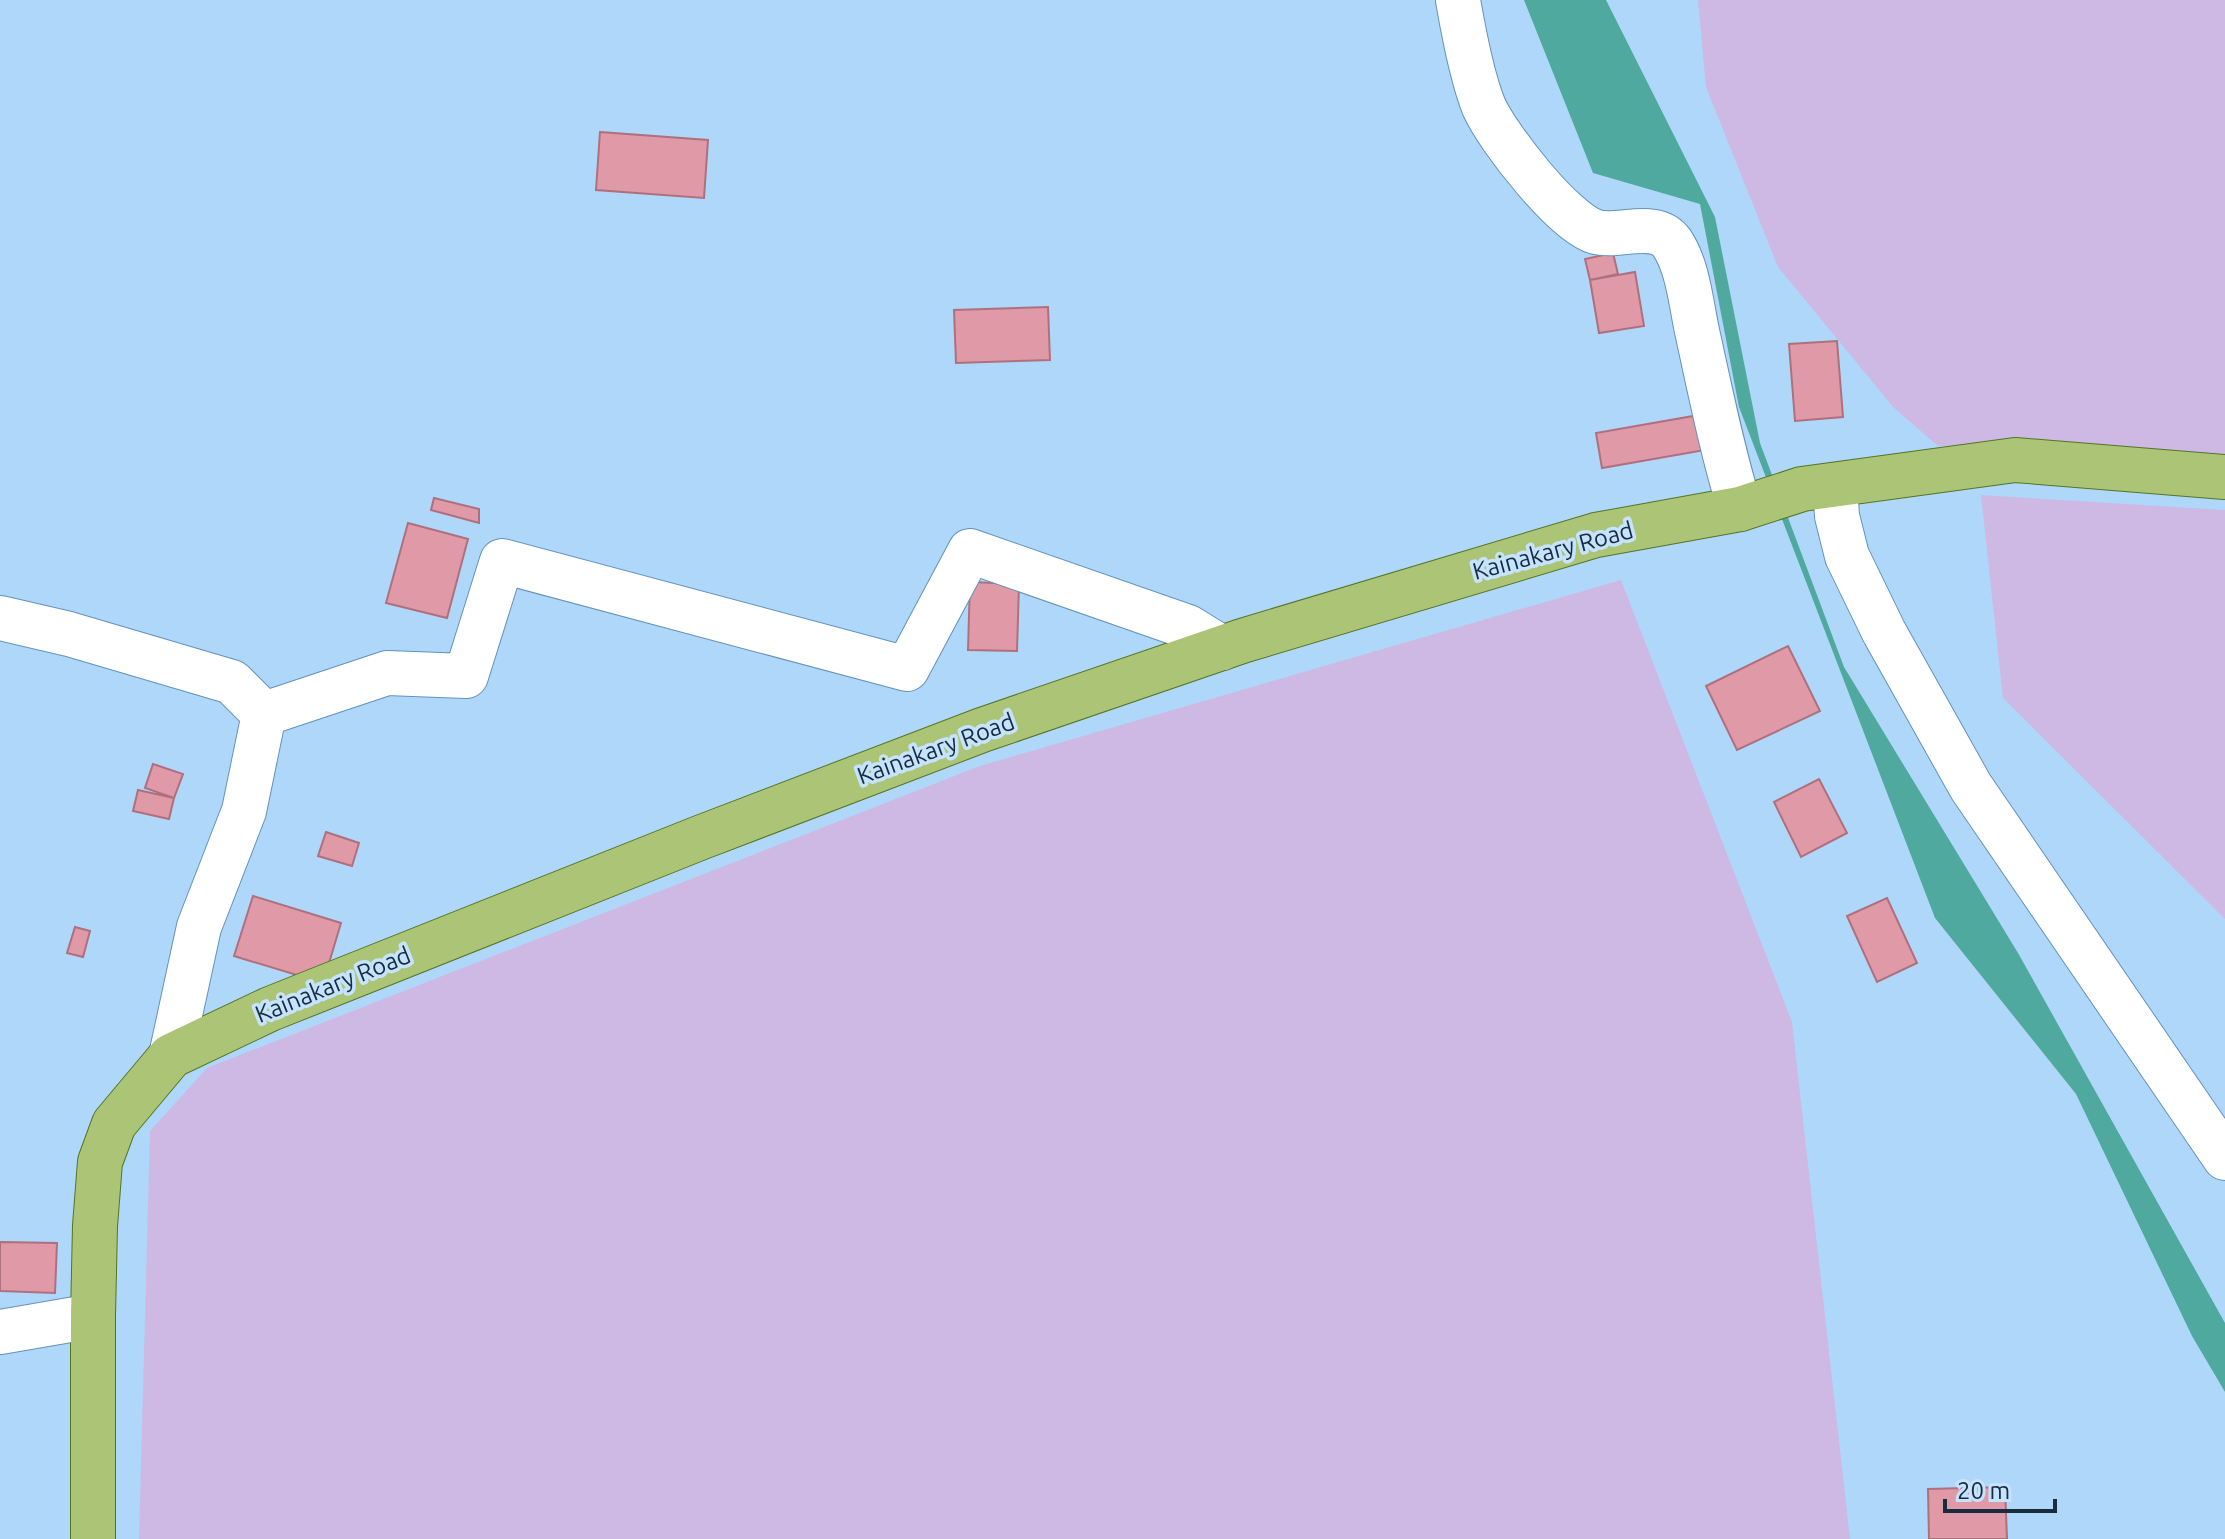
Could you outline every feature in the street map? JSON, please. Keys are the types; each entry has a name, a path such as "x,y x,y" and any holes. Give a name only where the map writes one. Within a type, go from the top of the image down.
{"main road":[{"name":"Kainakary Road","path":"93,1539 93,1316 100,1162 114,1124 171,1056 270,1009 702,837 982,730 1222,648 1596,535 1744,507 1818,487 2015,460 2225,477"}],"street":[{"path":"1458,0 1484,106 1501,137 1549,194 1574,221 1596,232 1645,231 1661,234 1670,240 1688,289 1728,471 1744,507"},
{"path":"1818,487 1837,516 1847,556 1884,632 1971,787 2225,1158"},
{"path":"264,714 387,673 466,676 502,561 907,669 970,551 1188,627 1222,648"},
{"path":"0,618 69,634 232,682 264,714"},
{"path":"171,1056 199,927 244,811 264,714"},
{"path":"0,1332 93,1316"}],"shaded area":[{"path":"1524,0 1606,0 1715,217 1760,443 1844,667 2018,953 2225,1323 2225,1392 2192,1336 2076,1094 1935,918 1739,407 1700,204 1593,173"},
{"path":"1698,0 2225,0 2225,459 2018,446 1938,446 1894,408 1778,267 1706,87"},
{"path":"1981,495 2225,510 2225,919 2003,698"},
{"path":"1621,580 1792,1022 1850,1539 139,1539 150,1131 207,1068 980,766"}],"building":[{"path":"600,132 708,140 704,198 596,190"},
{"path":"1613,253 1618,274 1590,280 1585,259"},
{"path":"1635,272 1644,326 1599,333 1590,280"},
{"path":"1048,307 1050,360 956,363 954,310"},
{"path":"1837,341 1843,417 1795,421 1789,344"},
{"path":"1699,415 1705,450 1602,468 1596,433"},
{"path":"434,498 479,509 479,523 431,510"},
{"path":"408,523 468,539 447,618 386,603"},
{"path":"970,582 1019,584 1017,651 968,650"},
{"path":"1788,646 1820,711 1737,750 1706,686"},
{"path":"153,764 183,774 174,798 145,788"},
{"path":"1819,779 1847,833 1801,857 1774,802"},
{"path":"138,790 174,798 169,819 133,811"},
{"path":"326,832 359,843 352,866 318,856"},
{"path":"253,896 341,923 323,983 234,956"},
{"path":"1887,898 1917,963 1877,982 1847,916"},
{"path":"75,927 90,931 83,957 67,953"},
{"path":"0,1242 57,1243 55,1293 0,1291"},
{"path":"2005,1487 2007,1539 1929,1539 1928,1489"}]}
